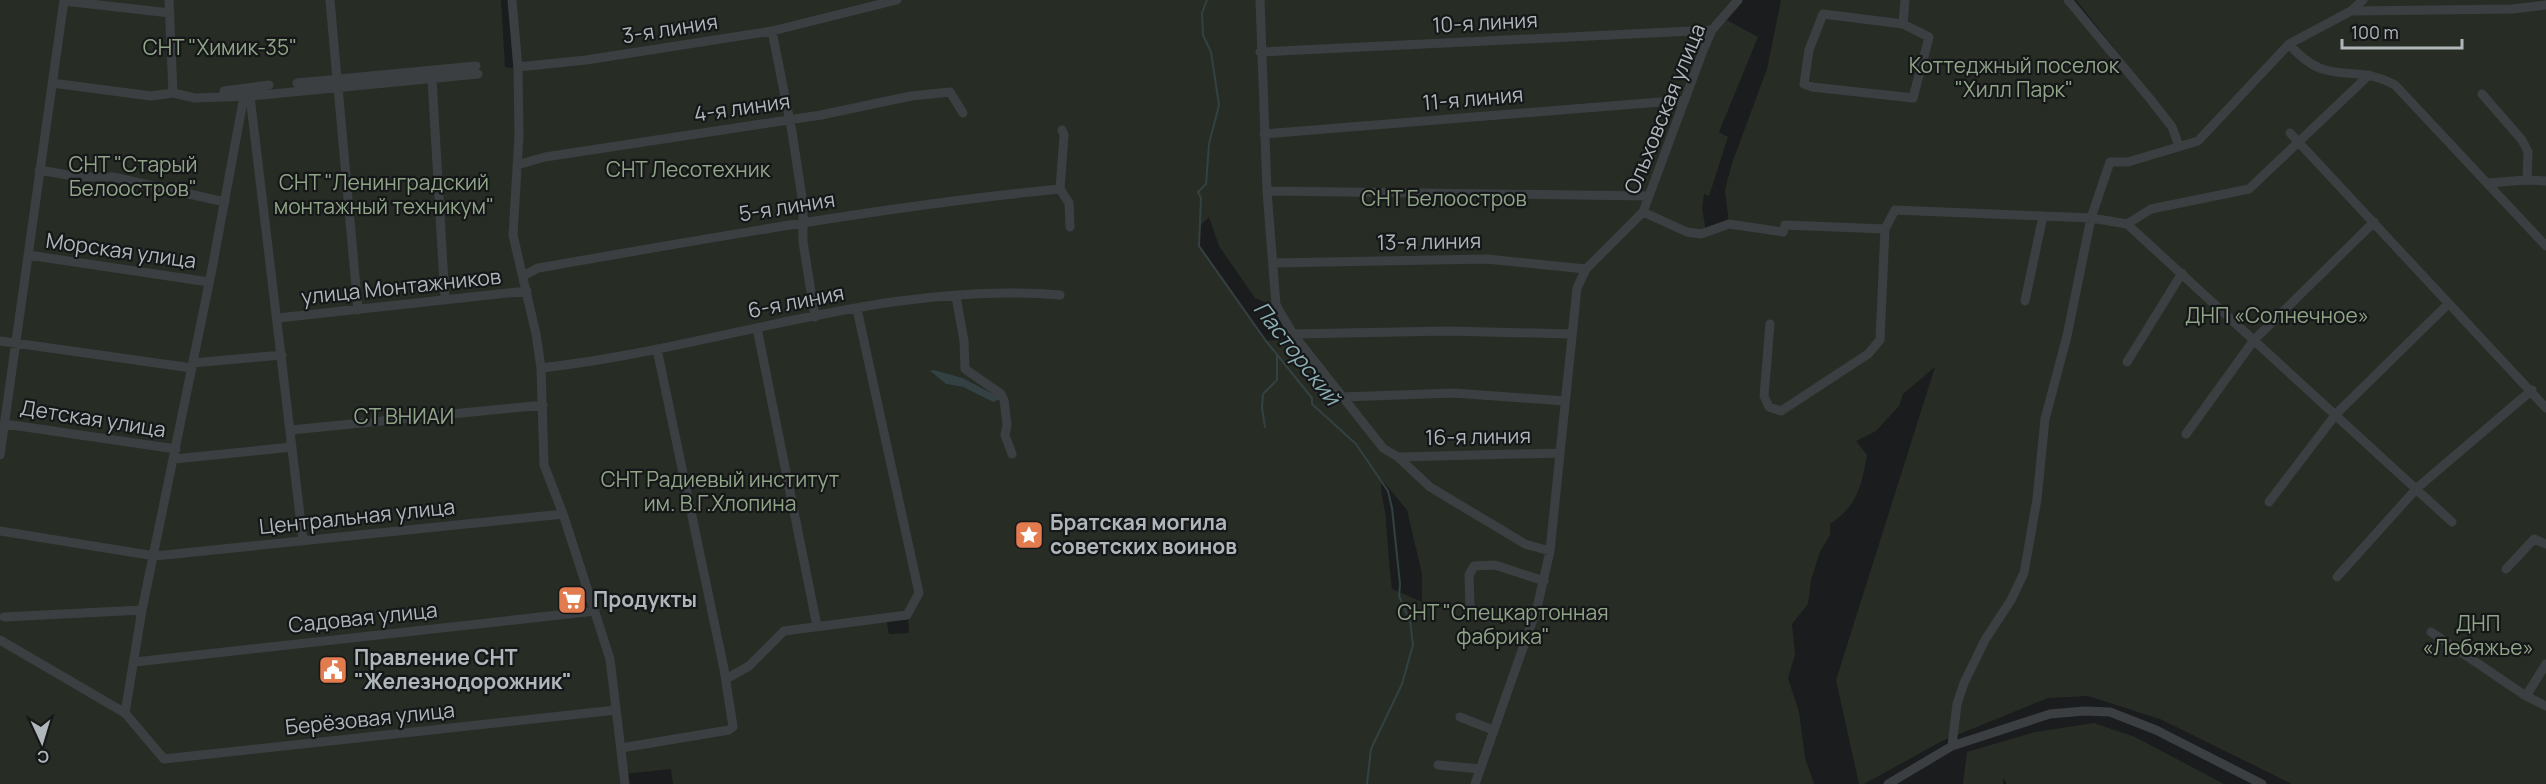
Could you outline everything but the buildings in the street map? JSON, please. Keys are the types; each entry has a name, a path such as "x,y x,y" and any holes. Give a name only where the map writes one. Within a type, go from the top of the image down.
{"street":[{"path":"0,455 64,0 170,13"},
{"path":"169,0 173,93"},
{"path":"330,0 358,310"},
{"path":"512,0 518,67 519,135 513,235 527,291 541,368 544,465 563,514 610,659 625,784"},
{"name":"3-я линия","path":"518,67 598,58 772,31 897,0"},
{"path":"1260,0 1266,190 1276,305 1293,334 1341,398 1383,448 1398,457 1430,487 1525,544 1550,551"},
{"name":"Ольховская улица","path":"1738,0 1712,30 1643,212 1687,232 1701,234 1729,224 1783,232 1785,225 1885,229"},
{"path":"1903,24 1905,0"},
{"path":"2068,0 2172,127 2179,146"},
{"path":"1952,746 1958,704 1964,683 1985,640 2011,600 2024,573 2037,499 2044,419 2067,336 2091,218 2110,162 2128,162 2198,141 2289,44 2351,11 2363,0"},
{"path":"2351,11 2513,9 2546,5"},
{"path":"1823,14 1903,24 1929,37 1913,98 1812,87 1804,84 1809,50 1823,14"},
{"name":"10-я линия","path":"1260,52 1712,30"},
{"path":"772,31 792,132 803,204 803,242 815,317"},
{"path":"2289,44 2313,66 2325,71 2369,75 2395,85 2546,246"},
{"path":"52,83 151,96 173,93 195,98 247,94 337,83 477,70 432,79 337,83 297,83"},
{"path":"2127,224 2151,209 2249,189 2369,75"},
{"path":"432,79 445,300"},
{"path":"215,92 247,94 269,85"},
{"name":"4-я линия","path":"517,165 568,153 788,120 911,96 950,92 963,113"},
{"path":"0,640 125,713 142,610 247,94"},
{"path":"247,94 278,318 303,541"},
{"path":"2482,94 2522,140 2528,152 2527,180"},
{"name":"11-я линия","path":"1264,134 1685,100"},
{"path":"1062,130 1064,135 1060,189 1069,203 1070,226"},
{"path":"2290,133 2448,304 2532,390 2546,408"},
{"path":"39,170 79,177 113,177 225,202"},
{"path":"2488,183 2546,181"},
{"name":"5-я линия","path":"523,276 538,268 802,222 985,196 1060,189"},
{"path":"1266,190 1649,196"},
{"path":"1770,324 1764,396 1769,407 1781,411 1868,354 1880,339 1885,229 1895,210 2091,218 2127,224 2452,522"},
{"path":"1475,784 1524,648 1544,581 1550,551 1577,288 1586,269 1643,212"},
{"path":"2025,301 2043,216"},
{"path":"2186,434 2254,340 2374,222"},
{"name":"Морская улица","path":"28,255 209,282"},
{"name":"13-я линия","path":"1273,263 1487,259 1586,269"},
{"path":"2127,362 2182,273"},
{"name":"улица Монтажников","path":"278,318 527,291"},
{"name":"6-я линия","path":"541,368 585,363 897,302 1014,292 1060,295"},
{"path":"956,296 964,340 963,365 966,372 1001,394 1004,400 1007,425 1005,435 1012,454"},
{"path":"2269,502 2336,414 2448,304"},
{"path":"726,680 749,666 784,631 907,615 919,593 858,309"},
{"path":"757,328 817,626"},
{"path":"1293,334 1449,331 1572,334"},
{"path":"0,341 192,366 282,355"},
{"path":"621,748 730,730 733,727 726,680 657,349"},
{"path":"2337,577 2417,488 2532,390"},
{"path":"1341,398 1454,393 1565,401"},
{"path":"291,430 543,405"},
{"name":"Детская улица","path":"4,424 175,454 292,447"},
{"name":"16-я линия","path":"1398,457 1560,453"},
{"name":"Центральная улица","path":"0,531 154,556 563,514"},
{"path":"2506,569 2535,539 2546,544"},
{"path":"1470,606 1469,575 1474,566 1495,565 1544,581"},
{"path":"4,617 142,610"},
{"name":"Садовая улица","path":"135,662 595,611"},
{"path":"2431,632 2526,696 2546,706"},
{"path":"2526,696 2546,664"},
{"name":"Берёзовая улица","path":"125,713 164,759 616,710"},
{"path":"1888,784 1952,746 2050,714 2084,711 2110,712 2156,730 2262,784"},
{"path":"1460,717 1493,730"},
{"path":"1438,765 1480,769"}],"green space":[{"path":"0,0 501,0 505,67 517,69 512,0 1738,0 1723,18 1758,37 1719,132 1728,137 1709,196 1704,194 1702,208 1706,232 1729,224 1725,190 1732,163 1767,69 1781,0 2063,0 2163,119 2178,147 2181,145 2168,116 2076,0 2546,0 2546,784 2292,784 2160,719 2088,696 2048,698 1942,741 1864,784 1859,784 1836,680 1935,367 1903,394 1899,406 1876,431 1856,441 1867,455 1860,486 1847,510 1830,524 1830,535 1820,552 1811,580 1808,604 1792,624 1795,655 1788,678 1799,712 1805,758 1814,784 673,784 671,769 624,774 626,784 0,784","holes":["1209,217 1219,246 1255,298 1278,308 1295,338 1266,341 1199,246 1201,225","934,370 963,378 999,397 999,400 993,402 963,387 946,384 931,372","1382,480 1407,510 1422,574 1422,602 1392,589","908,615 909,633 889,634 886,619"]},
{"path":"2094,723 2135,737 2224,784 2007,784 2003,778 2003,784 1963,784 1967,752 2035,732"}],"shaded area":[{"path":"934,370 963,378 999,397 999,400 993,402 963,387 946,384 930,371"}],"waterway":[{"name":"Пасторский","path":"1207,0 1202,13 1203,35 1211,52 1219,105 1209,144 1206,184 1198,192 1201,198 1199,246 1266,341 1312,398 1312,404 1356,444 1388,491 1392,508 1400,584 1399,596 1410,621 1413,645 1402,684 1371,749 1367,784"},
{"path":"1265,427 1262,408 1263,394 1277,380 1277,356"}],"place":[{"name":"Братская могила советских воинов","path":"1029,535"},
{"name":"Продукты","path":"572,600"},
{"name":"Правление СНТ \"Железнодорожник\"","path":"333,670"}],"park label":[{"name":"СНТ \"Химик-35\"","path":"220,48"},
{"name":"Коттеджный поселок \"Хилл Парк\"","path":"2014,78"},
{"name":"СНТ Лесотехник","path":"688,170"},
{"name":"СНТ \"Старый Белоостров\"","path":"133,177"},
{"name":"СНТ \"Ленинградский монтажный техникум\"","path":"384,195"},
{"name":"СНТ Белоостров","path":"1444,199"},
{"name":"ДНП «Солнечное»","path":"2277,316"},
{"name":"СТ ВНИАИ","path":"404,417"},
{"name":"СНТ Радиевый институт им. В.Г.Хлопина","path":"720,492"},
{"name":"СНТ \"Спецкартонная фабрика\"","path":"1503,625"},
{"name":"ДНП «Лебяжье»","path":"2478,636"}]}
